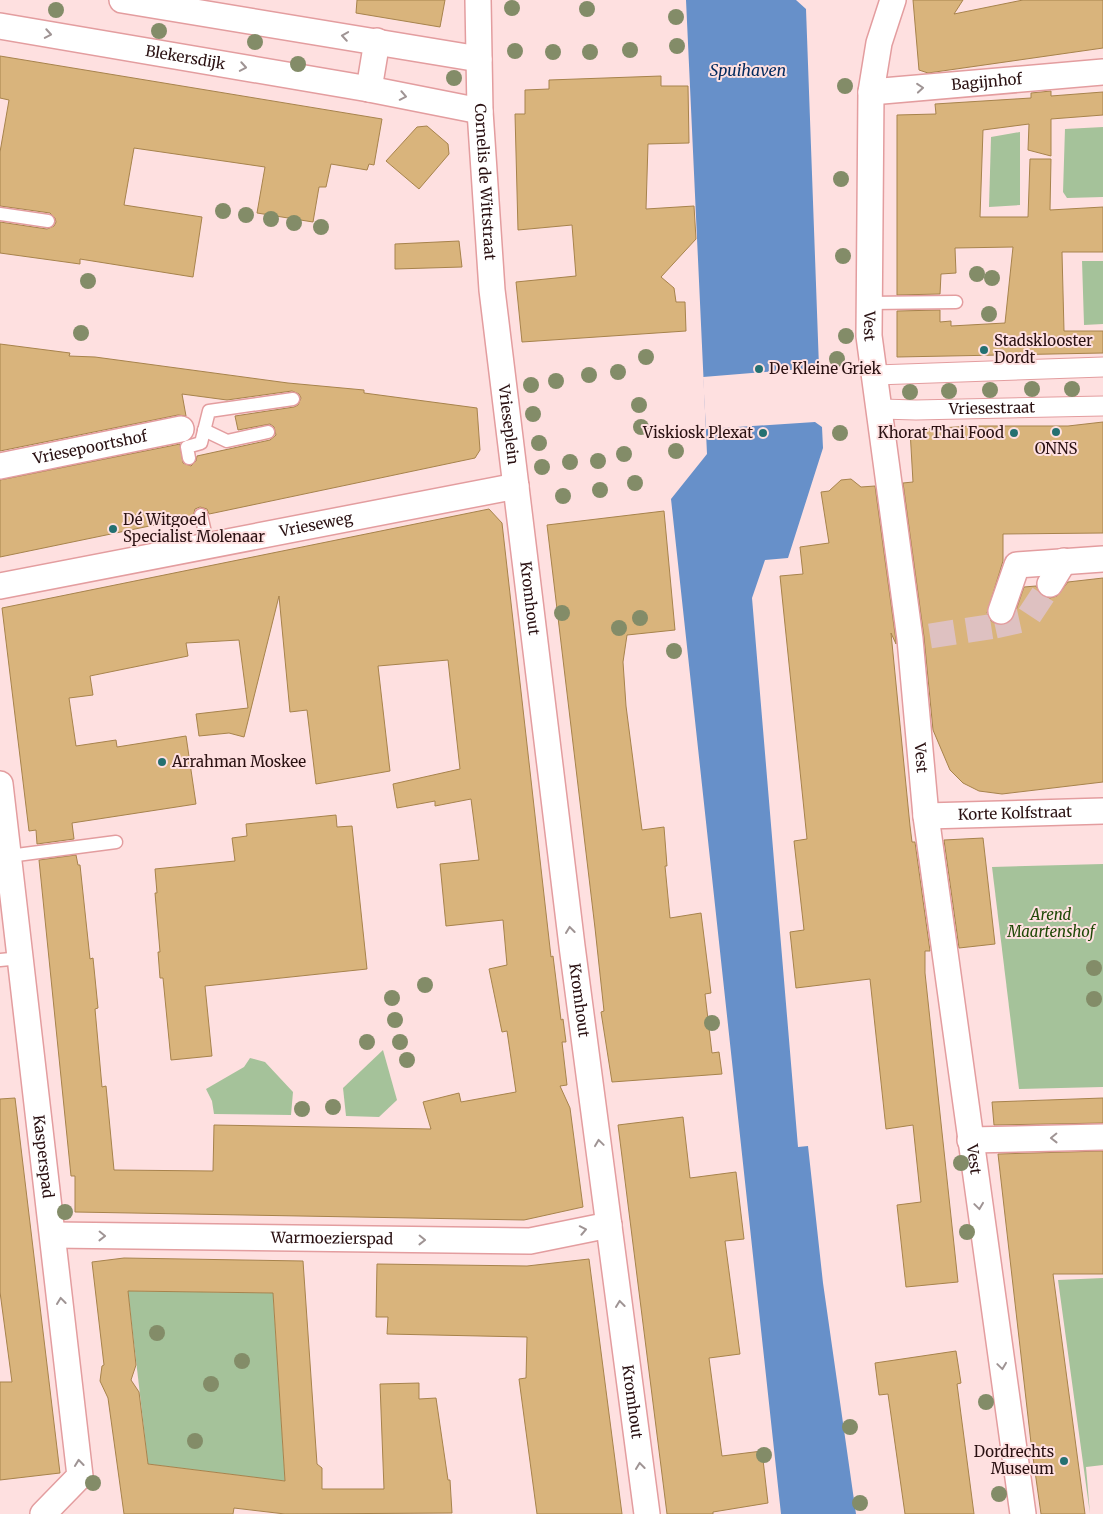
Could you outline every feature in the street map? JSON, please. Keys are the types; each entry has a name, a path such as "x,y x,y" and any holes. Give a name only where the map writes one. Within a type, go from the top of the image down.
{"street":[{"path":"122,0 479,59"},
{"name":"Cornelis de Wittstraat","path":"478,0 480,111 492,290 501,364"},
{"name":"Vest","path":"893,0 879,43 871,92 870,336 920,638 926,816 1023,1514"},
{"name":"Blekersdijk","path":"0,26 369,89 480,111"},
{"path":"369,89 377,41"},
{"name":"Bagijnhof","path":"871,92 1094,80"},
{"name":"Vrieseplein","path":"501,364 516,486"},
{"path":"876,376 1103,367"},
{"name":"Vriesestraat","path":"881,409 1103,406"},
{"name":"Vriesepoortshof","path":"0,466 193,430"},
{"name":"Vrieseweg","path":"0,586 516,486"},
{"name":"Kromhout","path":"516,486 572,946 647,1514"},
{"path":"1001,611 1017,565 1103,559"},
{"path":"1050,584 1064,562"},
{"name":"Kasperspad","path":"0,784 9,856 10,959 53,1235 80,1476 43,1514"},
{"name":"Korte Kolfstraat","path":"926,816 1103,811"},
{"path":"970,1140 1103,1137"},
{"name":"Warmoezierspad","path":"53,1235 530,1241 610,1225"}],"lane":[{"path":"0,214 48,220"},
{"path":"869,303 956,302"},
{"path":"193,430 210,411 293,399"},
{"path":"193,430 227,441 268,432"},
{"path":"189,458 187,447 201,443 193,430"},
{"path":"201,515 208,546"},
{"path":"9,856 116,842"}],"green space":[{"path":"1103,127 1103,197 1067,198 1063,192 1065,129"},
{"path":"1020,132 1020,205 989,207 991,137"},
{"path":"1082,261 1103,261 1103,324 1084,325"},
{"name":"Arend Maartenshof","path":"1103,864 1103,1087 1019,1089 992,867"},
{"path":"383,1050 397,1100 379,1117 346,1116 343,1088"},
{"path":"250,1058 265,1062 293,1092 291,1115 214,1114 212,1101 206,1089 244,1067"},
{"path":"1103,1278 1103,1465 1086,1467 1090,1514 1058,1280"},
{"path":"128,1291 273,1293 285,1481 148,1464"}],"water":[{"name":"Spuihaven","path":"686,0 796,0 806,9 819,367 815,368 815,422 822,427 823,448 788,558 765,560 752,598 798,1147 808,1146 823,1283 856,1514 781,1514 671,499 707,454"}],"pier":[{"path":"815,368 815,422 706,429 703,377"}],"building":[{"path":"357,0 445,0 440,27 356,13"},
{"path":"913,0 963,0 954,14 1023,0 1103,0 1103,48 928,73 919,70"},
{"path":"0,56 382,119 374,165 369,164 367,170 331,164 326,187 319,187 313,222 257,213 265,167 134,148 124,205 202,217 193,277 80,259 80,264 0,253 0,222 47,229 54,226 56,222 50,213 0,206 0,152 9,100 0,98"},
{"path":"661,76 661,86 688,86 689,143 648,144 646,209 694,206 696,239 661,277 674,288 676,302 685,302 686,331 522,342 516,282 576,276 572,225 518,230 515,114 525,114 525,90 549,89 549,80"},
{"path":"1051,91 1051,96 1103,92 1103,115 1051,119 1051,156 1028,150 1029,124 983,130 980,217 1028,217 1030,159 1051,159 1050,210 1103,207 1103,252 1062,252 1064,331 1103,331 1103,353 897,357 897,311 940,310 940,322 951,321 951,326 1005,323 1013,247 955,248 956,273 941,274 940,294 897,295 897,115 936,114 935,104 1031,98 1031,93"},
{"path":"427,126 448,144 449,154 419,189 386,161 417,127"},
{"path":"459,241 462,267 395,269 395,244"},
{"path":"0,344 70,353 69,356 95,357 288,383 364,390 364,393 477,408 480,450 475,458 209,514 207,509 200,507 195,509 193,517 0,557 0,480 180,444 183,463 191,466 196,461 197,456 270,440 276,435 274,427 270,424 238,430 235,416 294,407 298,405 301,398 299,394 292,391 227,400 182,394 186,416 178,415 0,451"},
{"path":"1103,422 1103,533 1003,534 1003,561 987,613 990,620 996,624 1004,625 1014,616 1024,587 1036,586 1042,596 1050,598 1057,596 1068,582 1103,578 1103,782 1002,794 979,791 963,783 950,770 933,730 924,637 903,483 913,482 910,430 971,426 1068,426"},
{"path":"851,479 861,487 875,486 896,641 896,644 891,633 910,826 912,842 915,842 930,951 925,951 925,973 958,1282 906,1287 897,1205 921,1202 913,1125 886,1129 870,979 796,988 790,932 804,930 794,841 807,839 780,576 803,574 800,547 829,543 821,492 829,491 841,480"},
{"path":"489,509 502,523 551,957 553,956 561,1020 563,1019 566,1042 562,1042 567,1085 560,1086 570,1108 583,1207 524,1220 75,1212 75,1176 71,1176 39,860 76,855 78,865 80,865 90,959 93,958 98,1008 95,1009 102,1087 106,1086 114,1170 213,1171 214,1125 431,1129 423,1102 459,1093 461,1102 516,1092 507,1031 502,1032 489,969 507,965 503,920 446,926 440,864 479,860 471,799 435,806 435,801 397,808 393,784 460,769 448,660 378,666 390,771 316,784 307,710 290,712 279,596 244,737 229,733 199,736 196,714 248,708 239,640 186,643 188,656 90,676 93,695 69,698 76,746 116,740 117,747 186,736 196,804 72,823 74,839 37,844 36,830 29,831 2,608"},
{"path":"664,511 675,630 627,635 623,662 626,706 642,830 664,827 667,866 665,866 670,918 701,913 711,993 705,994 712,1053 719,1052 722,1074 612,1082 601,1012 604,1011 595,928 547,525"},
{"path":"336,815 337,827 352,826 367,969 205,986 212,1056 171,1060 163,978 160,978 155,869 235,861 232,838 247,836 246,824"},
{"path":"983,838 995,944 959,948 944,840"},
{"path":"15,1098 60,1473 0,1480 0,1382 12,1382 0,1292 0,1099"},
{"path":"1103,1098 1103,1123 994,1125 992,1102"},
{"path":"683,1117 690,1178 736,1172 744,1239 725,1241 740,1354 709,1358 722,1456 762,1451 768,1503 713,1512 713,1514 667,1514 618,1125"},
{"path":"1103,1151 1103,1274 1053,1274 1085,1514 1041,1514 1031,1443 998,1154"},
{"path":"124,1258 303,1261 317,1464 322,1468 322,1489 384,1489 380,1384 419,1383 419,1399 436,1398 448,1480 450,1480 452,1513 285,1514 234,1508 233,1514 124,1514 108,1398 100,1381 102,1366 104,1365 92,1262","holes":["128,1291 273,1293 285,1481 148,1464 139,1392 131,1380 136,1365"]},
{"path":"589,1259 622,1514 537,1514 519,1379 526,1378 527,1337 387,1334 388,1317 376,1317 377,1264 527,1266"},
{"path":"956,1351 961,1383 957,1384 974,1514 905,1514 888,1394 879,1395 875,1363"}],"tunnel":[{"path":"995,626 1027,619 1050,584"},
{"path":"930,636 995,626 1001,611"}],"place":[{"name":"Stadsklooster Dordt","path":"984,350"},
{"name":"De Kleine Griek","path":"759,369"},
{"name":"ONNS","path":"1056,432"},
{"name":"Viskiosk Plexat","path":"763,433"},
{"name":"Khorat Thai Food","path":"1014,433"},
{"name":"Dé Witgoed Specialist Molenaar","path":"113,529"},
{"name":"Arrahman Moskee","path":"162,762"},
{"name":"Dordrechts Museum","path":"1064,1461"}]}
